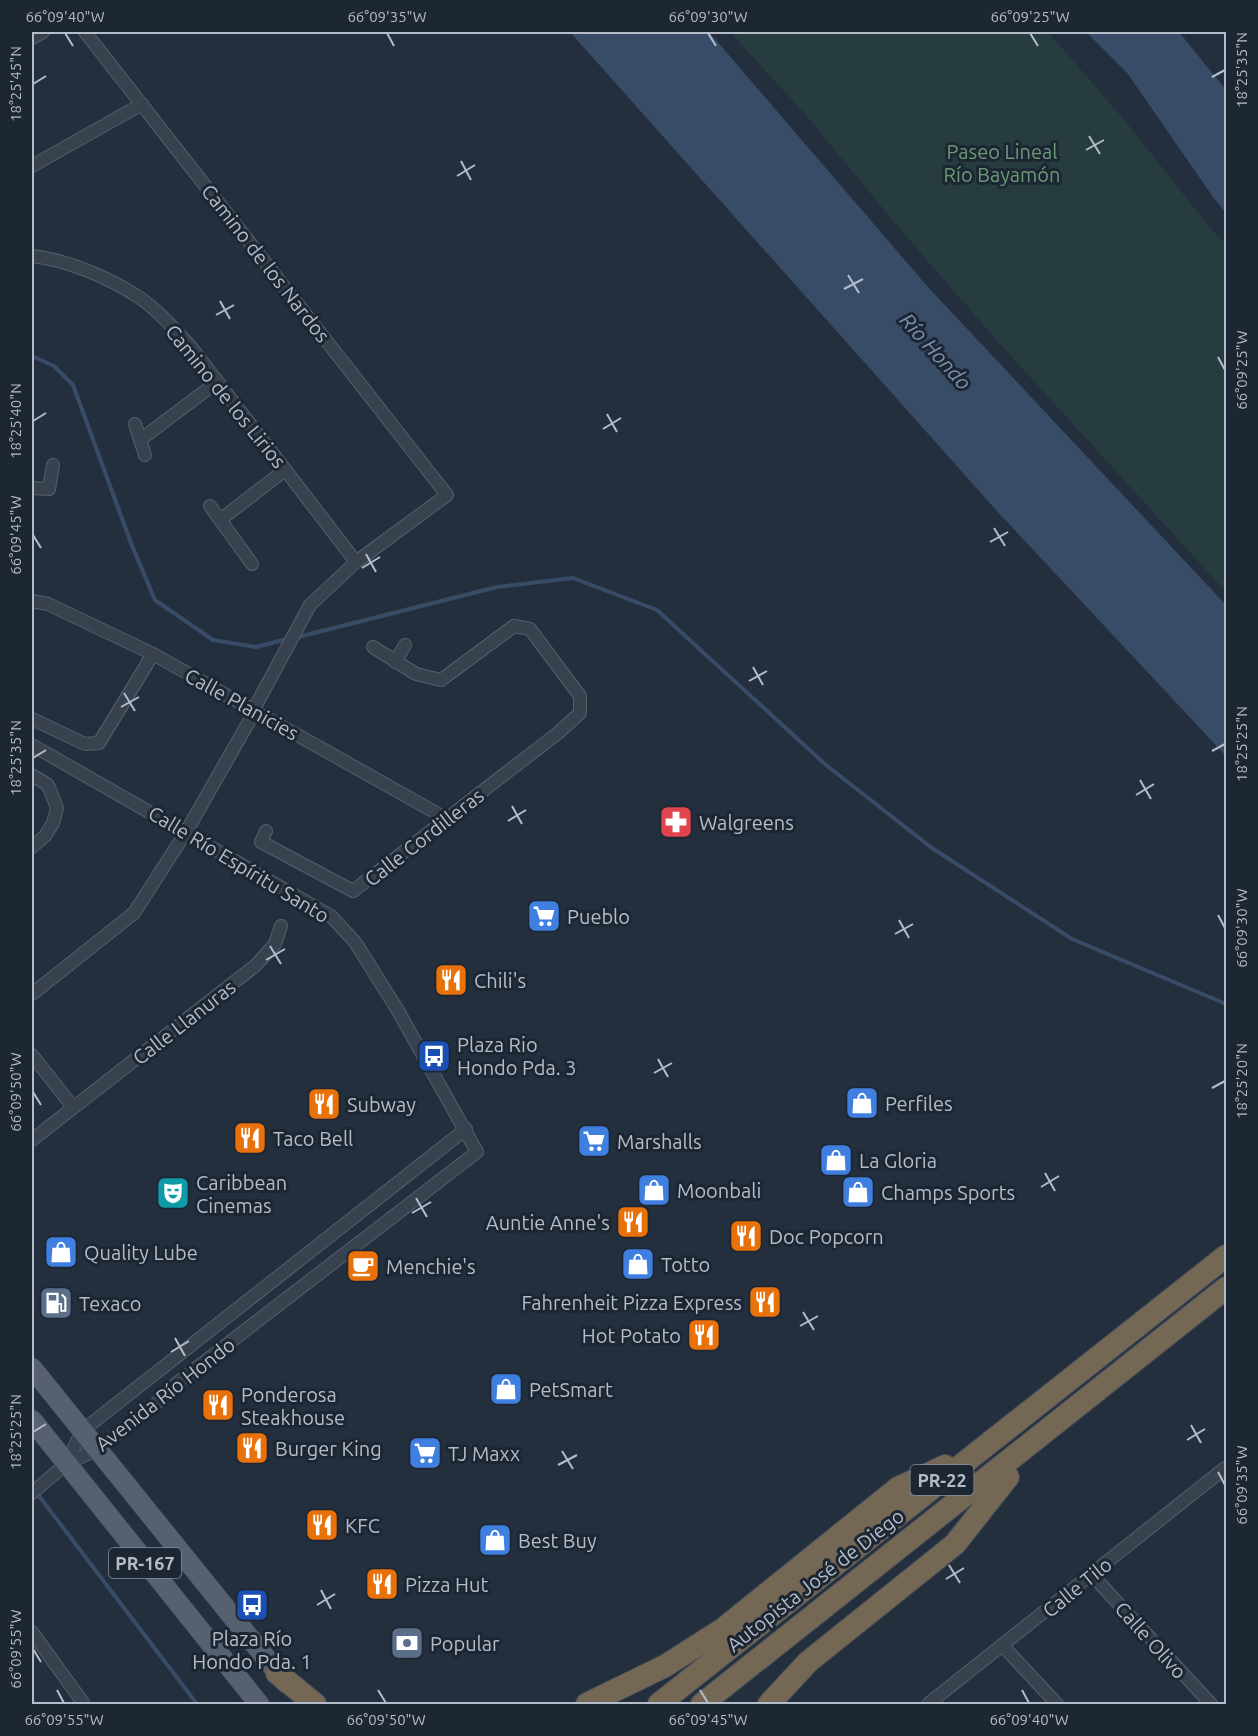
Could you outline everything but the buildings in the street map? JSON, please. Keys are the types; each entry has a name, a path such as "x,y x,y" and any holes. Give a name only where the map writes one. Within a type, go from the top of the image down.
{"highway":[{"name":"Autopista José de Diego","path":"658,1704 1227,1256"},
{"path":"702,1704 1227,1288"},
{"name":"Autopista José de Diego","path":"721,1704 1227,1302"},
{"path":"681,1704 992,1458 1044,1400"},
{"path":"588,1704 665,1666 723,1629 898,1488 982,1449"},
{"path":"769,1704 808,1662 955,1544 1008,1477"},
{"path":"277,1673 315,1704"}],"main road":[{"name":"PR-167","path":"32,1368 302,1704"},
{"name":"PR-167","path":"32,1420 259,1704"}],"street":[{"path":"32,38 43,32"},
{"name":"Camino de los Nardos","path":"86,32 447,495 356,562"},
{"path":"32,166 142,104"},
{"name":"Camino de los Lirios","path":"32,256 77,267 110,282 141,298 164,319 190,347 356,562"},
{"path":"140,440 217,382"},
{"path":"135,424 145,455"},
{"path":"32,488 49,489 53,465"},
{"path":"220,520 285,470"},
{"path":"210,506 252,564"},
{"path":"32,994 134,913 186,832 310,605 356,562"},
{"name":"Calle Planicies","path":"32,601 48,604 153,654 255,709 447,819"},
{"name":"Calle Cordilleras","path":"266,831 261,842 353,891 558,733 580,713 580,696 530,629 514,626 441,680 416,674 396,662"},
{"path":"373,648 396,662 405,645"},
{"path":"32,719 85,744 99,743 153,654"},
{"name":"Calle Río Espíritu Santo","path":"32,745 331,916 355,942 397,1009 477,1152"},
{"path":"32,775 48,785 57,808 53,824 45,836 32,847"},
{"name":"Calle Llanuras","path":"32,1140 256,965 275,944 281,926"},
{"path":"32,1055 73,1107"},
{"name":"Avenida Río Hondo","path":"66,1464 82,1431 466,1129"},
{"name":"Avenida Río Hondo","path":"66,1464 96,1450 157,1403 173,1386 477,1152"},
{"path":"32,1493 66,1464"},
{"name":"Calle Tilo","path":"928,1704 1225,1468"},
{"name":"Calle Olivo","path":"1092,1575 1211,1704"},
{"path":"32,1632 84,1704"},
{"path":"1003,1646 1056,1704"}],"green space":[{"name":"Paseo Lineal Río Bayamón","path":"730,32 1048,32 1127,123 1210,228 1226,244 1226,592 1001,345 899,228 805,114"}],"water":[{"name":"Río Hondo","path":"570,32 709,32 927,286 1226,605 1226,756 996,510"},
{"path":"1086,32 1179,32 1226,90 1226,213 1128,74"}],"waterway":[{"path":"32,356 54,366 73,385 131,543 155,600 213,640 256,647 287,639"},
{"path":"298,637 497,587 573,578 657,610 826,765 932,848 1072,939 1226,1004"},
{"path":"36,1492 197,1704"}],"place":[{"name":"Walgreens","path":"676,822"},
{"name":"Pueblo","path":"544,916"},
{"name":"Chili's","path":"451,980"},
{"name":"Plaza Rio Hondo Pda. 3","path":"434,1056"},
{"name":"Perfiles","path":"862,1103"},
{"name":"Subway","path":"324,1104"},
{"name":"Taco Bell","path":"250,1138"},
{"name":"Marshalls","path":"594,1141"},
{"name":"La Gloria","path":"836,1160"},
{"name":"Moonbali","path":"654,1190"},
{"name":"Champs Sports","path":"858,1192"},
{"name":"Caribbean Cinemas","path":"173,1193"},
{"name":"Auntie Anne's","path":"633,1222"},
{"name":"Doc Popcorn","path":"746,1236"},
{"name":"Quality Lube","path":"61,1252"},
{"name":"Totto","path":"638,1264"},
{"name":"Menchie's","path":"363,1266"},
{"name":"Fahrenheit Pizza Express","path":"765,1302"},
{"name":"Texaco","path":"56,1303"},
{"name":"Hot Potato","path":"704,1335"},
{"name":"PetSmart","path":"506,1389"},
{"name":"Ponderosa Steakhouse","path":"218,1405"},
{"name":"Burger King","path":"252,1448"},
{"name":"TJ Maxx","path":"425,1453"},
{"name":"KFC","path":"322,1525"},
{"name":"Best Buy","path":"495,1540"},
{"name":"Pizza Hut","path":"382,1584"},
{"name":"Plaza Río Hondo Pda. 1","path":"252,1605"},
{"name":"Popular","path":"407,1643"}]}
